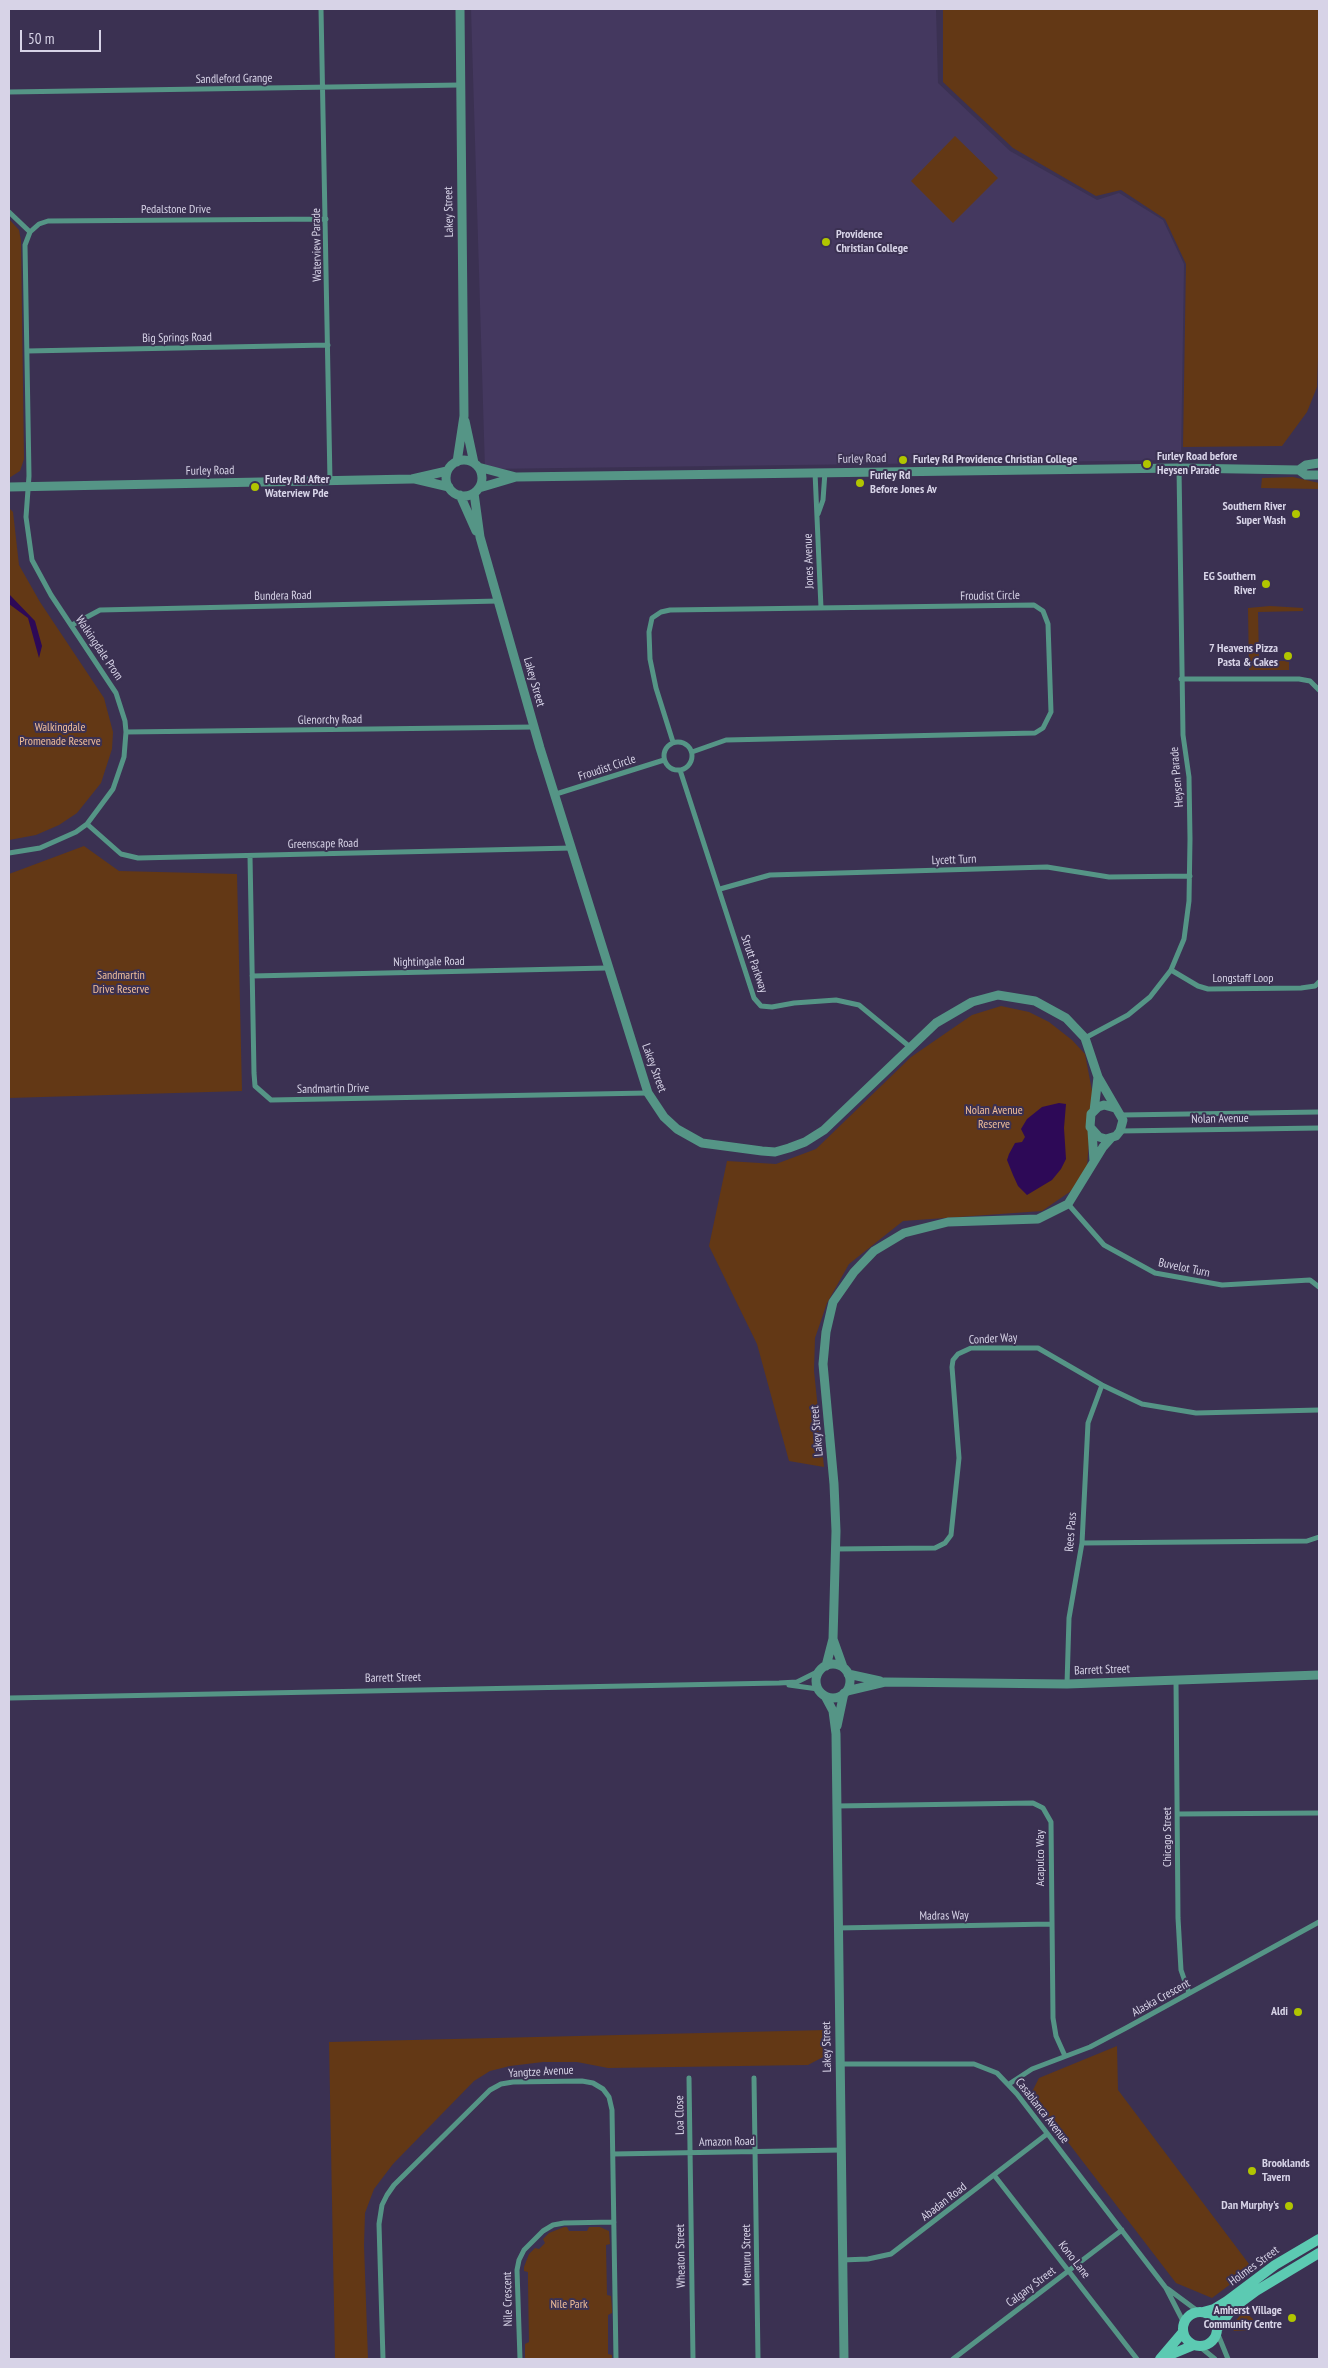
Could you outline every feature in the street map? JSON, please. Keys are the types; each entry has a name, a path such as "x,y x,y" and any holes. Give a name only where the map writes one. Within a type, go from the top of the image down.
{"main road":[{"name":"Holmes Street","path":"1160,2359 1184,2327 1189,2316 1218,2306 1275,2265 1319,2239"},
{"name":"Holmes Street","path":"1160,2359 1210,2343 1233,2308 1256,2291 1319,2254"},
{"path":"1201,2312 1213,2317 1217,2331"},
{"path":"1184,2327 1188,2341 1196,2346"}],"street":[{"name":"Waterview Parade","path":"321,9 330,481"},
{"name":"Lakey Street","path":"457,462 464,416 460,9"},
{"name":"Sandleford Grange","path":"9,92 460,85"},
{"path":"9,212 30,232"},
{"name":"Pedalstone Drive","path":"30,232 39,224 48,221 326,219"},
{"name":"Walkingdale Prom","path":"9,854 40,848 76,832 87,824 113,789 124,757 126,732 125,721 116,693 51,595 32,560 26,518 29,486 26,245 30,232"},
{"name":"Big Springs Road","path":"27,351 328,345"},
{"name":"Lakey Street","path":"464,416 476,465 482,478 476,490 480,538"},
{"path":"449,487 446,482 447,471 457,462 462,460 476,465"},
{"name":"Furley Road","path":"1299,470 1306,465 1319,463"},
{"name":"Furley Road","path":"476,465 516,477"},
{"name":"Furley Road","path":"476,490 516,477 1179,468 1299,470 1306,475 1319,475"},
{"name":"Heysen Parade","path":"1085,1038 1128,1015 1150,998 1171,970 1184,939 1190,876 1189,777 1183,735 1179,468"},
{"name":"Furley Road","path":"9,487 412,479 447,471"},
{"name":"Jones Avenue","path":"815,472 822,608"},
{"name":"Jones Avenue","path":"818,514 823,500 825,472"},
{"name":"Furley Road","path":"412,479 449,487"},
{"name":"Lakey Street","path":"449,487 460,495 480,538 534,727 556,794 607,968 648,1093 664,1117 690,1138 702,1143 775,1152 805,1142 824,1130 936,1023 972,1002 998,995 1035,1001 1066,1018 1085,1038 1098,1077 1118,1111"},
{"path":"460,495 476,490"},
{"name":"Bundera Road","path":"72,625 100,610 499,601"},
{"name":"Froudist Circle","path":"673,742 656,688 650,659 649,632 652,618 660,612 670,610 1034,605 1043,611 1048,624 1051,712 1043,728 1035,732 726,740 692,752"},
{"path":"1182,679 1299,679 1310,681 1319,690"},
{"name":"Glenorchy Road","path":"126,732 534,727"},
{"path":"673,742 682,742 692,752 689,766 680,770 668,767 664,760 666,748 673,742"},
{"name":"Froudist Circle","path":"556,794 664,760"},
{"name":"Strutt Parkway","path":"680,770 754,998 761,1006 772,1007 794,1003 836,1000 850,1002 859,1005 910,1047"},
{"name":"Greenscape Road","path":"87,824 121,854 138,858 572,848"},
{"name":"Sandmartin Drive","path":"250,856 256,1086 271,1100 648,1093"},
{"name":"Lycett Turn","path":"720,889 770,875 1047,867 1110,876 1190,876"},
{"name":"Nightingale Road","path":"252,976 607,968"},
{"name":"Longstaff Loop","path":"1171,970 1198,986 1208,989 1301,988 1315,986 1319,982"},
{"name":"Lakey Street","path":"1094,1161 1092,1131 1089,1119 1094,1110 1098,1077"},
{"path":"1068,1204 1094,1161 1120,1131 1123,1124 1118,1111 1104,1105 1094,1110"},
{"name":"Nolan Avenue","path":"1118,1111 1319,1112"},
{"name":"Nolan Avenue","path":"1120,1131 1319,1128"},
{"path":"1092,1131 1099,1138 1112,1138"},
{"name":"Lakey Street","path":"844,2359 835,1806 836,1734 833,1711 825,1696 818,1689 816,1680 823,1668 832,1639 836,1549 834,1484 823,1364 826,1332 833,1302 854,1272 874,1251 904,1233 948,1222 1038,1219 1068,1204"},
{"name":"Buvelot Turn","path":"1068,1204 1104,1245 1155,1273 1222,1286 1310,1280 1319,1287"},
{"name":"Conder Way","path":"836,1549 935,1548 945,1543 951,1535 959,1458 952,1368 953,1360 965,1350 972,1348 1038,1348 1102,1385 1142,1404 1196,1413 1319,1410"},
{"name":"Rees Pass","path":"1067,1684 1069,1618 1082,1542 1088,1423 1102,1385"},
{"path":"1082,1542 1308,1541 1319,1537"},
{"name":"Lakey Street","path":"832,1639 850,1680 845,1692 836,1734"},
{"path":"823,1668 834,1664 846,1671"},
{"name":"Barrett Street","path":"9,1698 779,1683 797,1682 823,1668"},
{"name":"Barrett Street","path":"846,1671 885,1682"},
{"name":"Barrett Street","path":"845,1692 885,1682 1067,1684 1319,1675"},
{"name":"Chicago Street","path":"1176,1680 1180,1967 1189,1993"},
{"name":"Barrett Street","path":"779,1683 818,1689"},
{"path":"825,1696 835,1698 845,1692"},
{"name":"Acapulco Way","path":"835,1806 1033,1804 1043,1808 1051,1822 1053,2018 1056,2036 1065,2056"},
{"path":"1178,1814 1319,1813"},
{"name":"Alaska Crescent","path":"1009,2084 1032,2068 1112,2036 1319,1922"},
{"name":"Madras Way","path":"837,1928 1051,1924"},
{"name":"Casablanca Avenue","path":"840,2064 974,2064 990,2069 1009,2084 1166,2288 1184,2327"},
{"name":"Loa Close","path":"689,2078 690,2152"},
{"name":"Memuru Street","path":"754,2078 758,2359"},
{"name":"Yangtze Avenue","path":"383,2359 379,2224 382,2205 394,2185 490,2090 501,2084 513,2082 582,2080 594,2083 603,2089 609,2097 612,2110 616,2359"},
{"name":"Abadan Road","path":"842,2260 868,2259 891,2254 1047,2134"},
{"name":"Amazon Road","path":"613,2154 842,2150"},
{"name":"Wheaton Street","path":"690,2152 693,2359"},
{"name":"Kono Lane","path":"994,2175 1137,2359"},
{"name":"Nile Crescent","path":"520,2359 517,2270 524,2250 543,2231 553,2225 564,2222 614,2222"},
{"name":"Calgary Street","path":"953,2359 1122,2230"},
{"name":"Casablanca Avenue","path":"1166,2288 1201,2312"},
{"path":"1217,2331 1228,2359"},
{"path":"1196,2346 1215,2359"}],"shaded area":[{"name":"Providence Christian College","path":"471,9 936,9 938,83 1010,151 1097,200 1119,193 1163,220 1184,264 1181,460 485,469"},
{"path":"9,594 35,621 42,646 39,658 28,618 9,604"},
{"path":"1059,1103 1066,1104 1064,1128 1066,1159 1052,1180 1027,1195 1018,1186 1013,1175 1007,1160 1009,1154 1015,1143 1022,1142 1025,1137 1021,1129 1027,1119 1042,1107"}],"green space":[{"path":"943,9 1319,9 1319,329 1317,387 1307,412 1282,446 1183,447 1186,264 1165,219 1121,190 1096,196 1013,148 943,82"},
{"path":"955,136 998,178 953,223 911,181"},
{"path":"9,219 19,230 21,241 24,459 20,471 9,478"},
{"path":"1293,477 1319,483 1319,489 1261,488 1262,478"},
{"name":"Walkingdale Promenade Reserve","path":"9,508 13,512 19,565 40,602 104,698 113,732 112,749 101,783 77,813 59,825 36,835 9,840"},
{"path":"1270,606 1303,608 1303,611 1258,612 1259,661 1289,661 1289,670 1249,670 1248,608"},
{"name":"Sandmartin Drive Reserve","path":"84,846 119,871 237,874 242,1091 9,1098 9,874"},
{"name":"Nolan Avenue Reserve","path":"1001,1006 1029,1012 1049,1022 1072,1040 1085,1054 1093,1096 1087,1166 1071,1191 1042,1211 903,1221 849,1264 827,1303 815,1338 814,1371 824,1467 789,1461 757,1344 709,1246 727,1161 776,1164 816,1149 911,1057 972,1015"},
{"path":"827,2030 825,2056 808,2065 608,2068 577,2062 543,2062 510,2066 490,2071 474,2081 393,2164 374,2189 365,2213 364,2245 368,2359 335,2359 329,2042"},
{"path":"1117,2046 1118,2090 1252,2268 1212,2298 1176,2283 1031,2094 1039,2078"},
{"name":"Nile Park","path":"567,2227 569,2231 587,2231 589,2227 600,2227 609,2231 610,2244 606,2245 607,2295 611,2296 612,2313 608,2315 608,2354 612,2355 612,2359 525,2359 525,2344 529,2342 528,2272 524,2271 524,2267 529,2254 535,2248 539,2249 545,2243 543,2239 549,2233"},
{"path":"1244,2311 1253,2319 1250,2330 1234,2331 1231,2326"}],"place":[{"name":"Providence Christian College","path":"826,242"},
{"name":"Furley Rd Providence Christian College","path":"903,460"},
{"name":"Furley Road before Heysen Parade","path":"1147,464"},
{"name":"Furley Rd Before Jones Av","path":"860,483"},
{"name":"Furley Rd After Waterview Pde","path":"255,487"},
{"name":"Southern River Super Wash","path":"1296,514"},
{"name":"EG Southern River","path":"1266,584"},
{"name":"7 Heavens Pizza Pasta & Cakes","path":"1288,656"},
{"name":"Aldi","path":"1298,2012"},
{"name":"Brooklands Tavern","path":"1252,2171"},
{"name":"Dan Murphy's","path":"1289,2206"},
{"name":"Amherst Village Community Centre","path":"1292,2318"}]}
